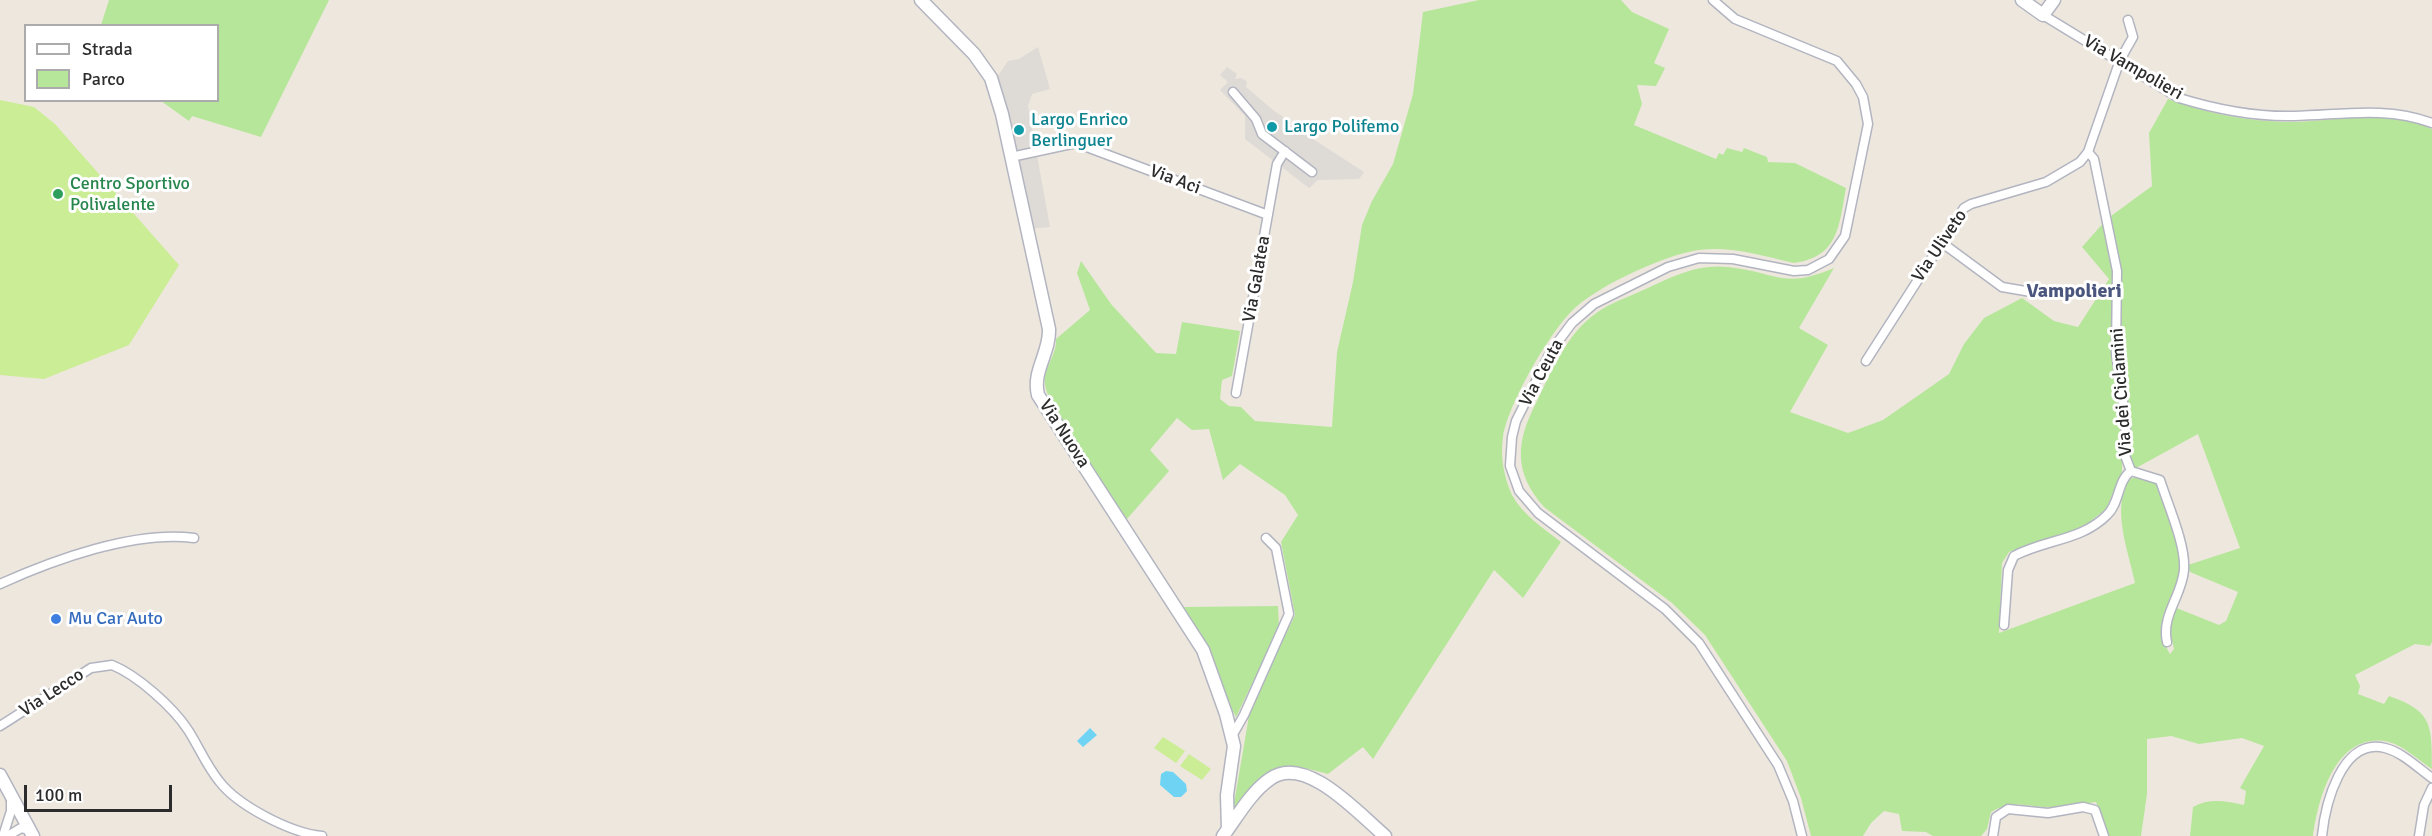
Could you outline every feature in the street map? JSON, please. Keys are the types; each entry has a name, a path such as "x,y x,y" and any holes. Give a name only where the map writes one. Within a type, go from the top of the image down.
{"street":[{"name":"Via Nuova","path":"921,0 974,54 991,78 1049,329 1050,340 1036,376 1038,395 1203,650 1232,736 1233,763 1227,795 1226,832"},
{"name":"Via Ceuta","path":"1713,0 1736,19 1837,61 1856,84 1863,97 1868,124 1845,236 1829,259 1808,270 1794,272 1733,259 1699,258 1668,267 1594,304 1572,323 1551,351 1516,421 1512,437 1510,465 1519,491 1538,513 1665,609 1699,643 1778,765 1793,801 1802,836"},
{"name":"Via Vampolieri","path":"2022,0 2179,98 2198,103 2293,116 2387,112 2432,123"},
{"path":"2043,15 2054,0"},
{"name":"Via Uliveto","path":"1866,361 1958,215 1971,204 2046,182 2067,172 2088,152 2120,60 2133,37 2128,20"},
{"path":"1233,92 1256,119 1262,134 1312,172"},
{"name":"Via Aci","path":"1011,157 1076,142 1268,215"},
{"name":"Via Galatea","path":"1236,393 1277,164 1285,151"},
{"name":"Via dei Ciclamini","path":"2088,152 2094,159 2117,271 2116,353 2126,424 2124,453 2131,471 2160,480 2184,561 2182,579 2166,624 2167,642"},
{"path":"1941,242 2002,287 2037,293"},
{"path":"2004,626 2008,570 2014,556 2073,538 2095,526 2116,504 2126,475 2131,471"},
{"path":"0,584 57,559 82,552 142,540 194,538"},
{"path":"1232,736 1244,715 1289,614 1276,548 1266,538"},
{"name":"Via Lecco","path":"0,726 91,668 112,665 176,713 210,769 228,791 287,828 302,834 322,836"},
{"path":"2322,836 2330,792 2348,762 2358,753 2372,747 2393,750 2432,778"},
{"path":"1226,832 1260,786 1280,773 1289,771 1318,781 1385,836"},
{"path":"0,775 29,834"},
{"path":"2419,836 2424,805 2432,788"},
{"path":"3,836 11,811 11,794"},
{"path":"1993,836 1996,817 2008,809 2056,813 2089,808 2094,810 2104,836"},
{"path":"2099,836 2100,823"},
{"path":"8,836 21,828 29,834"}],"green space":[{"path":"109,0 329,0 261,137 192,116 189,121 162,102 219,102 219,24 101,24"},
{"path":"1479,0 1621,0 1632,12 1669,29 1654,63 1665,68 1656,86 1637,85 1642,104 1634,125 1716,159 1719,153 1723,155 1727,148 1742,152 1744,148 1767,157 1768,162 1795,163 1846,188 1838,226 1828,246 1809,260 1794,263 1747,252 1723,249 1699,250 1652,264 1634,272 1601,289 1576,307 1555,332 1532,368 1513,406 1503,437 1503,467 1512,495 1528,515 1561,542 1523,598 1494,570 1373,759 1363,747 1328,774 1298,767 1281,767 1264,775 1233,809 1249,716 1255,698 1295,615 1281,542 1298,515 1285,495 1240,464 1223,480 1209,429 1192,430 1177,418 1150,450 1169,471 1127,519 1067,432 1049,397 1045,378 1056,339 1090,310 1077,273 1081,261 1111,304 1156,353 1176,354 1182,322 1240,331 1232,376 1222,380 1220,399 1229,406 1241,407 1255,421 1332,427 1337,352 1353,282 1362,225 1372,201 1393,164 1413,94 1423,12"},
{"path":"2168,99 2213,112 2260,120 2291,122 2380,117 2398,118 2432,129 2432,642 2430,646 2415,644 2355,675 2360,686 2358,694 2384,704 2389,696 2414,707 2422,714 2430,730 2432,769 2409,752 2390,742 2367,742 2353,748 2332,772 2319,805 2313,836 2190,836 2193,807 2211,801 2244,805 2246,791 2240,788 2264,746 2242,738 2199,744 2171,736 2147,739 2147,794 2141,836 2109,836 2096,802 2058,807 2008,805 1991,812 1987,829 1981,836 1933,836 1926,832 1902,831 1899,814 1884,811 1871,823 1863,836 1811,836 1801,798 1787,761 1705,635 1672,603 1544,507 1534,494 1527,481 1521,456 1524,431 1529,417 1563,350 1581,326 1592,316 1616,302 1699,268 1728,267 1791,279 1803,278 1834,268 1799,328 1828,345 1790,412 1848,433 1883,420 1949,374 1964,344 1984,318 2022,298 2054,321 2078,327 2109,279 2082,247 2105,221 2114,274 2123,426 2122,472 2106,509 2088,523 2067,534 2009,552 2002,563 1999,633 2135,583 2123,531 2121,504 2128,479 2142,476 2157,481 2175,532 2182,561 2178,585 2164,615 2162,626 2163,639 2170,654 2174,649 2168,624 2174,607 2219,625 2226,621 2238,592 2190,572 2188,565 2240,548 2198,434 2136,468 2130,465 2126,454 2119,351 2119,268 2111,216 2152,186 2149,133"},
{"name":"Centro Sportivo Polivalente","path":"0,100 34,107 55,124 179,265 129,345 44,379 0,375"},
{"path":"1278,606 1279,628 1236,717 1220,687 1216,666 1184,607"},
{"path":"1163,737 1185,751 1176,763 1154,748"},
{"path":"1189,754 1211,769 1202,780 1180,766"}],"shaded area":[{"name":"Largo Enrico Berlinguer","path":"1038,47 1050,89 1032,94 1028,106 1050,227 1027,229 997,77 1008,61 1019,59"},
{"name":"Largo Polifemo","path":"1227,67 1237,74 1235,79 1242,78 1247,82 1246,87 1273,110 1300,129 1308,125 1315,130 1313,139 1364,172 1359,179 1318,180 1309,188 1245,139 1245,116 1220,90 1228,82 1220,75"}],"water":[{"path":"1090,728 1097,735 1083,747 1077,741"},
{"path":"1166,771 1173,772 1186,784 1187,791 1181,797 1174,797 1160,785 1161,774"}],"place":[{"name":"Largo Polifemo","path":"1272,127"},
{"name":"Largo Enrico Berlinguer","path":"1019,130"},
{"name":"Centro Sportivo Polivalente","path":"58,194"},
{"name":"Mu Car Auto","path":"56,619"}],"district":[{"name":"Vampolieri","path":"2074,292"}]}
